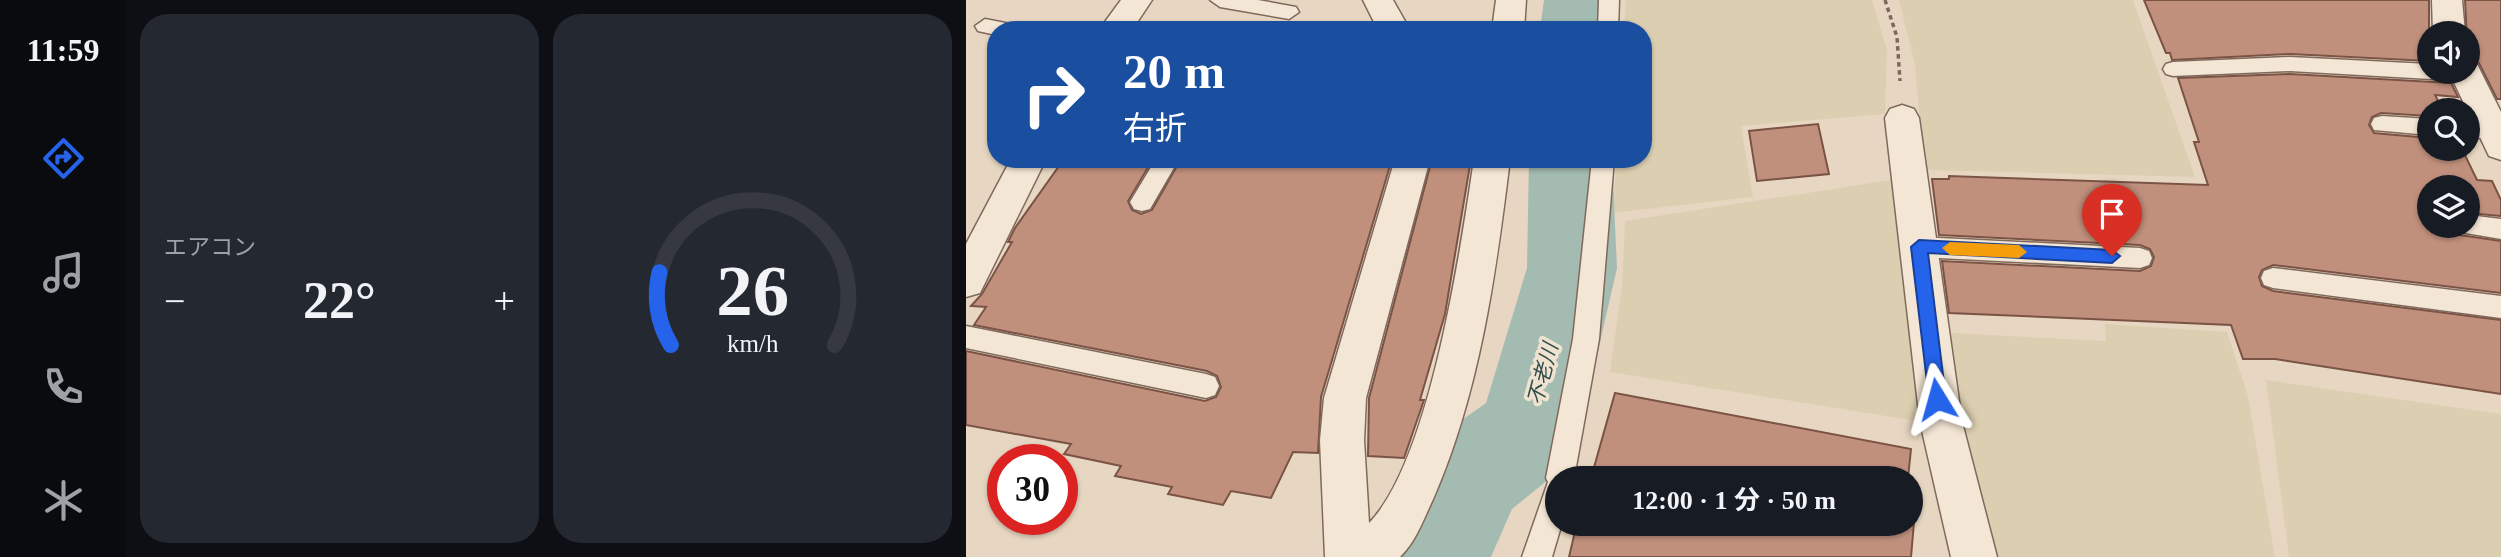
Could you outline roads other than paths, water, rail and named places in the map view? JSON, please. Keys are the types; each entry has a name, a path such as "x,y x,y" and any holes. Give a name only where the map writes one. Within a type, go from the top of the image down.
{"street":[{"path":"1122,21 1137,0"},
{"path":"1378,0 1389,21"},
{"path":"1509,21 1511,0"},
{"path":"2447,0 2448,21"},
{"path":"2470,84 2490,130"},
{"path":"1902,118 1941,422 1973,557"},
{"path":"966,281 1024,168"},
{"path":"1348,557 1342,440 1345,398 1410,168"},
{"path":"1368,557 1399,524 1430,446 1479,260 1491,168"}],"lane":[{"path":"1220,0 1289,12"},
{"path":"1608,21 1609,0"},
{"path":"2173,69 2290,64 2417,71"},
{"path":"2382,124 2417,126"},
{"path":"1142,202 1163,168"},
{"path":"1562,466 1586,339 1602,168"},
{"path":"2480,226 2501,229"},
{"path":"1919,247 2140,258"},
{"path":"2273,278 2501,307"},
{"path":"966,337 1206,386"},
{"path":"1537,557 1545,532"}],"waterway":[{"name":"不老川","path":"1578,21 1580,0"},
{"name":"不老川","path":"1436,557 1475,473 1528,433 1572,268 1570,168"}]}
